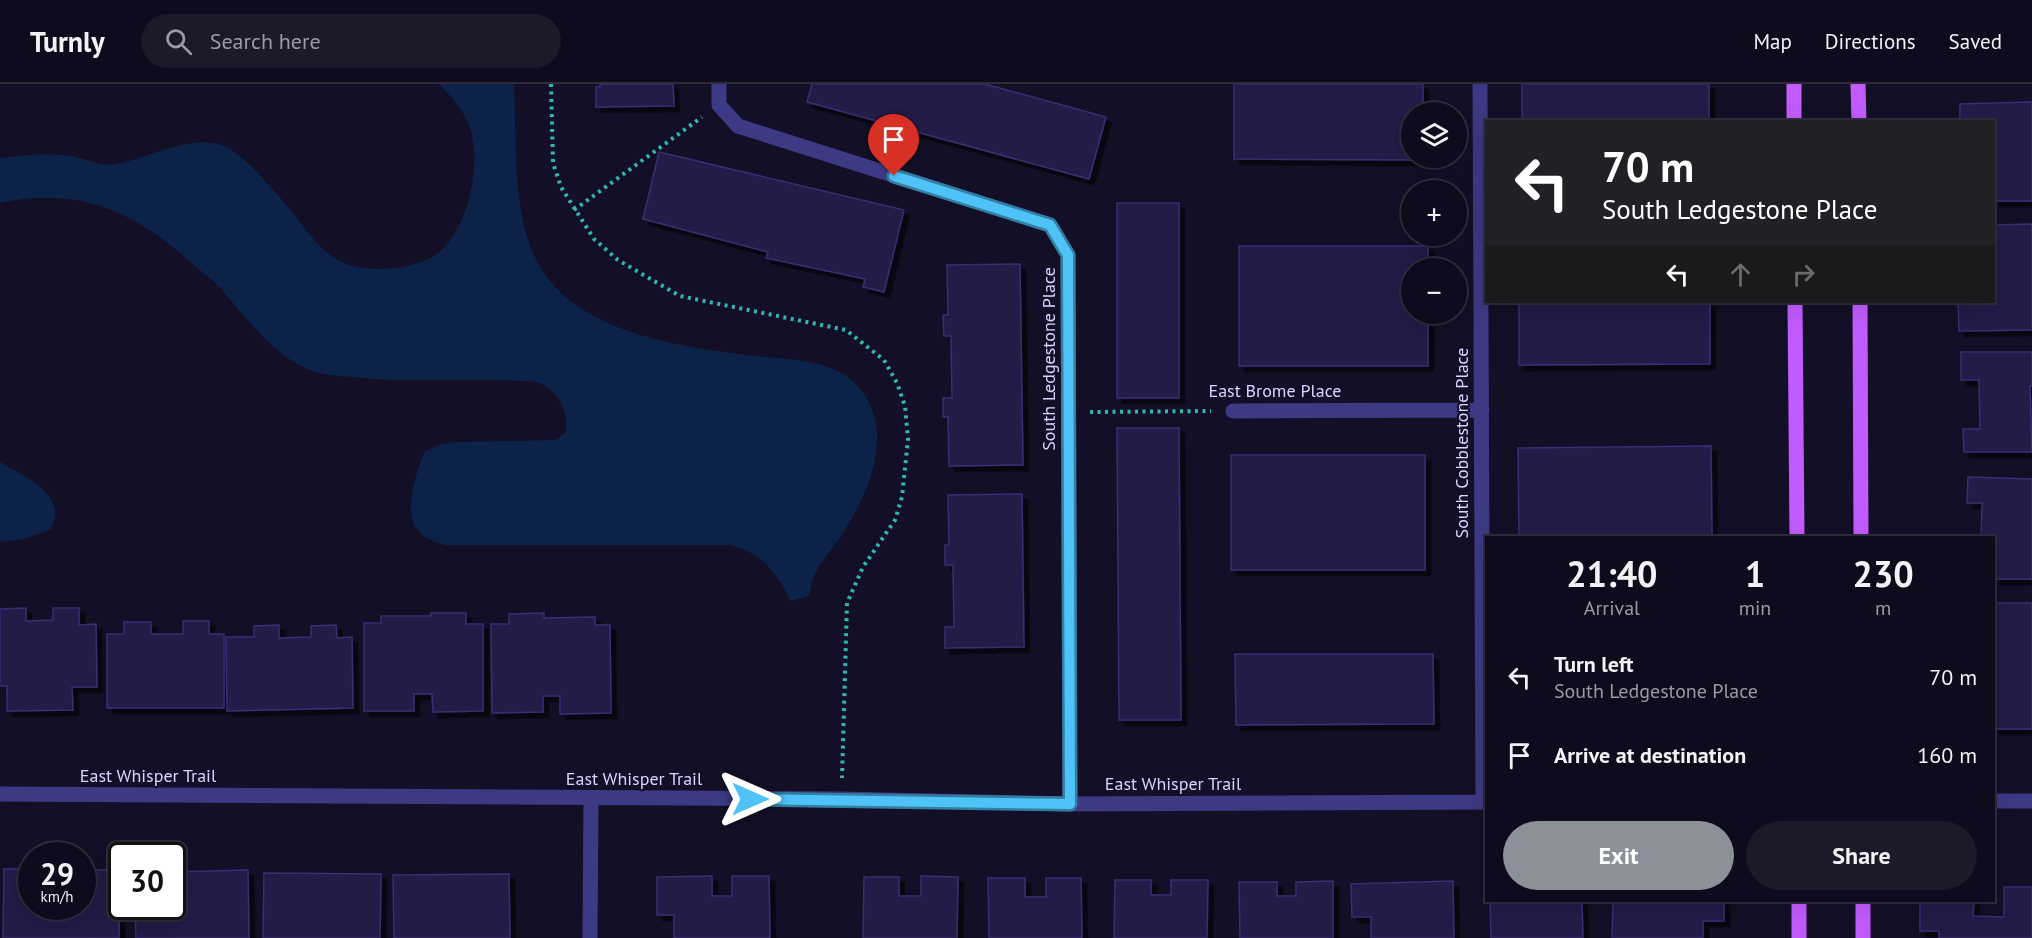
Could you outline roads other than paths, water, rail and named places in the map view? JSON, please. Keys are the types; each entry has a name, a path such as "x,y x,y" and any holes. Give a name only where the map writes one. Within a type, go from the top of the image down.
{"main road":[{"path":"1794,84 1794,120"},
{"path":"1858,84 1859,120"},
{"path":"1796,303 1797,536"},
{"path":"1860,303 1861,536"},
{"path":"1799,902 1799,938"},
{"path":"1863,902 1863,938"}],"street":[{"name":"South Ledgestone Place","path":"719,84 719,105 738,126 1050,225 1068,255 1070,804"},
{"name":"South Cobblestone Place","path":"1480,84 1485,801"},
{"name":"East Brome Place","path":"1233,411 1482,410"},
{"name":"East Whisper Trail","path":"0,794 842,799 1070,804 1485,801"},
{"path":"590,938 591,798"},
{"path":"1995,801 2032,801"}],"water":[{"path":"439,84 514,84 519,199 529,243 538,263 555,287 578,306 604,321 634,333 696,348 822,365 841,373 858,386 870,404 876,424 877,449 871,476 855,513 820,564 809,596 791,601 779,580 760,558 729,545 444,545 431,540 419,532 414,524 411,504 412,492 425,451 441,444 457,442 555,440 566,432 566,423 564,408 552,391 538,382 375,379 329,375 312,371 282,354 250,323 217,285 187,259 166,242 123,215 101,206 53,198 0,203 0,158 55,154 109,165 179,145 205,142 223,146 243,158 282,199 321,247 339,260 361,268 376,269 416,264 437,254 457,230 470,196 473,178 473,143 470,128 457,104"},
{"path":"0,462 31,481 49,496 54,506 55,517 51,529 25,539 0,542"}]}
